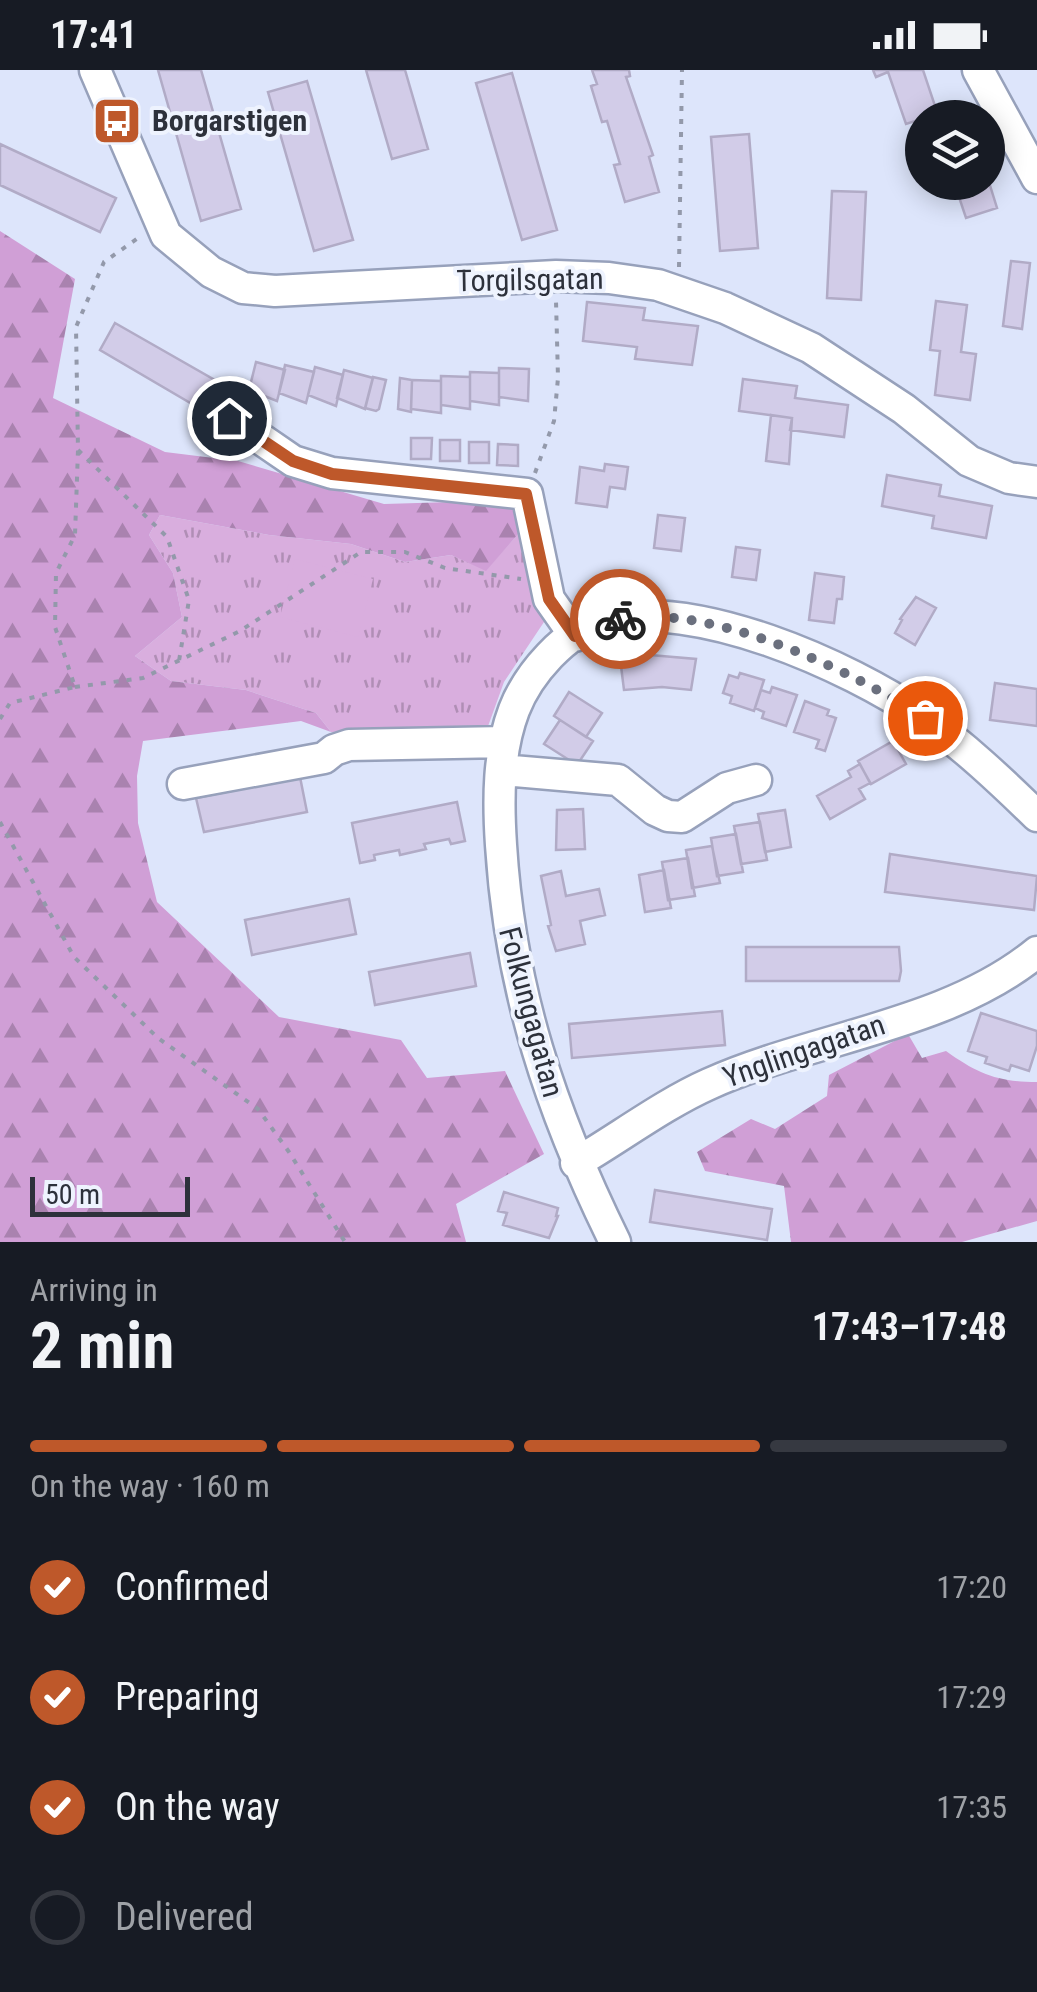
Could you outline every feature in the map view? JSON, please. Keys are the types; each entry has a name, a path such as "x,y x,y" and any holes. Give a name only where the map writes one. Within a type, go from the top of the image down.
{"street":[{"name":"Torgilsgatan","path":"94,70 166,235 211,272 243,288 276,291 556,276 640,282 725,308 810,348 904,409 970,461 1009,478 1037,482"},
{"path":"978,70 1037,178"},
{"path":"229,418 293,461 332,474 526,494 549,599 575,636 600,622 636,616 675,619 736,630 818,659 925,718 964,748 1037,816"},
{"name":"Folkungagatan","path":"575,636 534,676 515,708 503,756 499,808 505,911 514,964 553,1101 576,1163 615,1242"},
{"path":"183,784 324,758 349,746 503,756 618,780 668,816 682,817 727,788 756,780"},
{"name":"Ynglingagatan","path":"576,1163 708,1084 954,1000 1023,964 1037,952"}],"path":[{"path":"679,292 682,70"},
{"path":"76,687 55,627 56,573 74,536 78,450 76,327 104,262 160,222"},
{"path":"526,494 554,422 558,378 556,276"},
{"path":"78,450 167,537 188,600 178,661"},
{"path":"0,719 10,703 76,687 144,678 240,631 361,552 405,552 446,568 514,579 544,578"},
{"path":"0,822 74,957 158,1038 258,1109 345,1242"}],"green space":[{"path":"0,231 75,279 53,398 165,452 238,461 384,504 517,500 520,532 486,571 451,555 405,562 351,544 269,535 160,515 149,535 173,573 182,617 135,656 171,681 246,690 316,713 331,732 301,721 143,741 137,776 138,823 157,902 279,1017 401,1040 427,1078 505,1071 544,1154 456,1204 466,1242 0,1242"},
{"path":"160,515 269,535 351,544 405,562 451,555 486,570 520,532 546,619 504,682 487,729 331,732 316,713 246,690 171,681 135,656 182,617 173,573 149,535"},
{"path":"295,559 373,579 358,637 280,617"},
{"path":"908,1034 922,1058 946,1051 989,1075 1037,1082 1037,1221 962,1242 791,1242 784,1186 705,1171 697,1152 751,1119 775,1129 827,1096 829,1075"}],"building":[{"path":"158,70 201,70 241,209 201,221"},
{"path":"366,70 405,70 428,149 392,159"},
{"path":"592,70 629,70 630,76 626,77 653,155 649,157 659,192 625,202 614,165 620,164 591,86 597,84"},
{"path":"873,70 923,70 933,100 905,100 905,121 888,72 876,77"},
{"path":"512,73 557,230 522,240 476,83"},
{"path":"307,81 353,240 314,251 268,92"},
{"path":"749,134 758,248 720,251 711,137"},
{"path":"0,144 116,198 100,232 0,185"},
{"path":"832,191 866,192 861,300 827,298"},
{"path":"960,200 995,200 997,208 966,218"},
{"path":"1011,261 1030,263 1022,329 1003,326"},
{"path":"936,301 967,305 961,352 976,354 970,400 935,395 940,351 930,350"},
{"path":"587,302 645,308 643,320 698,326 692,365 635,359 637,347 583,341"},
{"path":"115,323 220,383 204,411 100,350"},
{"path":"256,362 285,370 277,401 249,390"},
{"path":"285,365 314,372 306,403 279,393"},
{"path":"315,367 343,375 336,406 308,395"},
{"path":"499,368 529,369 528,401 499,397"},
{"path":"344,370 373,378 365,409 337,398"},
{"path":"470,372 499,373 499,405 470,401"},
{"path":"441,376 470,377 470,409 441,405"},
{"path":"373,377 386,380 376,411 365,408"},
{"path":"400,378 412,380 411,412 398,409"},
{"path":"743,379 797,386 795,398 848,405 844,437 790,430 792,418 739,411"},
{"path":"412,380 441,381 441,413 411,409"},
{"path":"771,415 792,418 789,464 766,461"},
{"path":"411,438 432,438 431,459 411,459"},
{"path":"440,440 460,440 460,461 440,461"},
{"path":"469,442 489,442 489,463 469,463"},
{"path":"498,444 518,445 518,466 497,465"},
{"path":"605,464 628,467 625,489 610,487 607,507 576,503 580,467 604,471"},
{"path":"887,475 941,485 939,496 992,506 986,538 932,528 934,516 882,506"},
{"path":"658,515 685,518 681,551 654,548"},
{"path":"736,547 760,550 756,580 732,577"},
{"path":"815,573 844,577 834,623 809,620"},
{"path":"916,597 936,608 915,645 895,633"},
{"path":"650,655 696,659 691,690 624,690 620,658"},
{"path":"740,673 764,680 754,711 730,703 732,696 723,693 729,675 738,678"},
{"path":"995,683 1037,689 1037,726 990,720"},
{"path":"772,687 797,695 786,726 762,718 764,712 755,708 761,690 770,693"},
{"path":"569,692 602,713 586,737 554,716"},
{"path":"805,701 829,710 827,715 836,718 825,751 816,748 819,740 794,732"},
{"path":"560,720 593,741 577,765 544,744"},
{"path":"893,741 906,764 871,784 858,761"},
{"path":"860,764 870,783 859,789 865,799 830,819 817,796 851,777 848,771"},
{"path":"300,777 307,812 204,832 196,798"},
{"path":"457,802 465,841 451,844 449,839 424,844 426,849 374,855 375,860 360,863 352,823"},
{"path":"583,809 585,849 556,850 557,810"},
{"path":"785,810 791,847 765,852 758,814"},
{"path":"760,822 767,860 741,864 734,826"},
{"path":"736,834 743,872 717,876 711,838"},
{"path":"712,846 720,883 692,888 686,850"},
{"path":"890,854 1037,876 1034,910 885,892"},
{"path":"688,858 695,896 668,900 662,862"},
{"path":"664,870 671,908 645,912 639,875"},
{"path":"561,871 566,896 599,889 605,915 580,921 585,944 556,951 541,876"},
{"path":"349,899 356,934 252,955 245,920"},
{"path":"746,947 899,947 901,971 899,981 746,981"},
{"path":"470,953 476,986 375,1005 369,972"},
{"path":"722,1011 725,1045 572,1058 569,1024"},
{"path":"981,1013 1037,1031 1029,1071 1011,1065 1009,1071 985,1063 987,1057 968,1051"},
{"path":"655,1190 772,1209 767,1240 650,1222"},
{"path":"504,1192 558,1208 549,1238 503,1225 507,1213 498,1211"}],"way so far":[{"path":"620,619 675,619 736,630 818,659 925,718"}],"place":[{"name":"Borgarstigen","path":"117,121"}],"route":[{"path":"229,418 293,461 332,474 526,494 549,599 575,636 600,622 620,619"}]}
